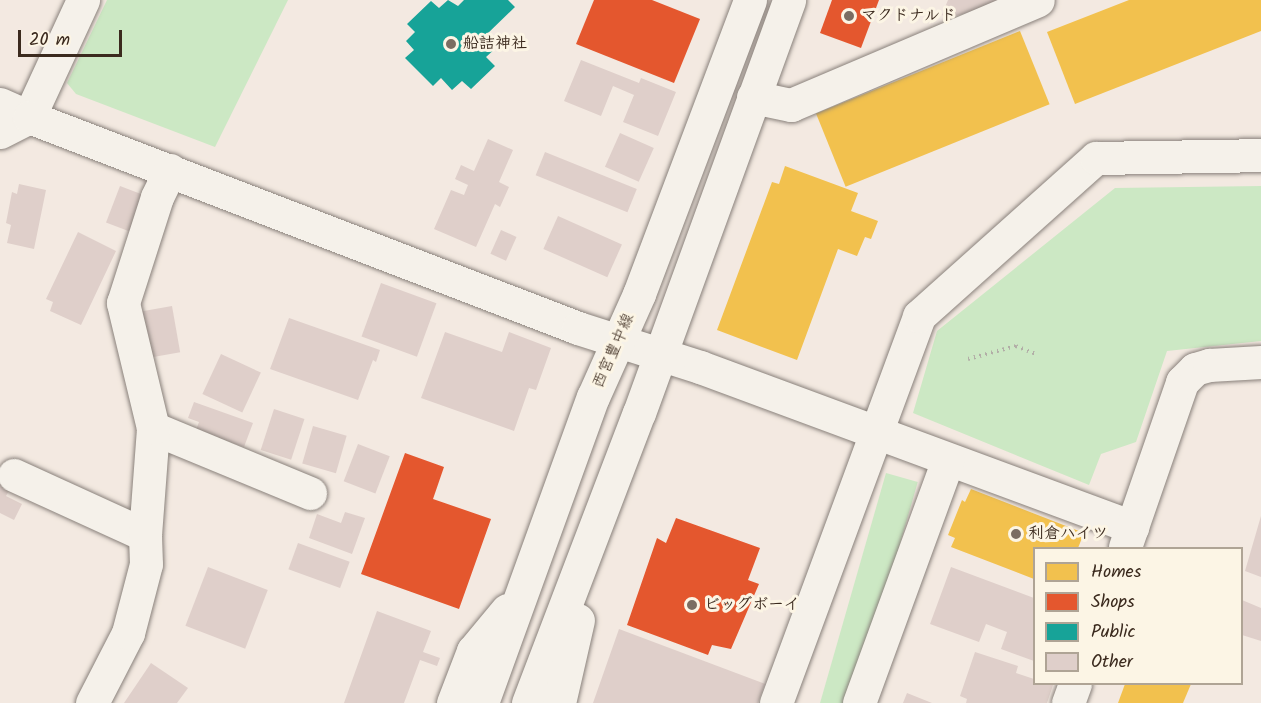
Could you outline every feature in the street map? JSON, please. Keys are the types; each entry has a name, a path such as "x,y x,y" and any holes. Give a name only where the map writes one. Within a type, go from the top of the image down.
{"street":[{"path":"0,132 83,0"},
{"name":"西宮豊中線","path":"482,703 593,397 620,341 750,0"},
{"path":"528,703 661,354 789,0"},
{"path":"753,98 792,105 1038,0"},
{"path":"14,110 578,328 661,354 948,460 1128,538 1182,382 1189,373 1209,365 1261,362"},
{"path":"776,703 874,432 919,316 1096,158 1261,155"},
{"path":"92,703 128,633 146,564 145,535 153,428 123,303 158,197 170,170"},
{"path":"153,428 310,493"},
{"path":"859,703 948,460"},
{"path":"14,475 145,535"},
{"path":"559,703 607,499"},
{"path":"453,703 473,651 523,591"},
{"path":"1068,703 1075,685"}],"path":[{"path":"968,359 1016,345 1036,354"}],"green space":[{"path":"107,0 288,0 215,147 76,94 67,83"},
{"path":"1261,186 1261,341 1167,351 1136,442 1101,454 1089,485 913,413 937,331 1115,188"},
{"path":"886,473 918,482 854,703 820,703"}],"building: Homes":[{"path":"1129,0 1261,0 1261,31 1075,104 1047,32"},
{"path":"1020,31 1050,104 846,187 816,113"},
{"path":"785,166 858,193 851,211 878,221 871,239 865,237 857,256 838,249 797,360 717,330 772,182 779,184"},
{"name":"利倉ハイツ","path":"971,489 1084,533 1078,547 1033,547 1033,579 951,547 955,538 948,535 962,500 965,502"},
{"path":"1125,685 1191,685 1183,703 1118,703"}],"building: Shops":[{"path":"594,0 652,0 700,19 674,83 576,44"},
{"name":"マクドナルド","path":"832,0 879,0 861,48 820,33"},
{"path":"405,453 444,467 433,499 491,519 459,609 361,574"},
{"name":"ビッグボーイ","path":"676,518 760,548 748,580 759,584 731,649 712,645 708,655 627,625 657,538 666,543"}],"building: Public":[{"name":"船詰神社","path":"448,0 458,6 464,0 508,0 515,7 486,35 497,47 486,57 495,66 471,89 462,81 452,90 441,78 433,86 405,58 414,50 406,41 415,32 407,24 431,1 439,8"}],"building: Other":[{"path":"948,0 997,0 994,6 947,18 942,15"},
{"path":"581,60 639,83 641,78 676,92 658,136 623,122 634,95 613,86 601,116 564,101"},
{"path":"620,133 654,148 639,182 605,167"},
{"path":"488,139 513,150 499,182 509,187 500,207 495,204 476,247 434,229 451,190 464,195 468,185 455,179 461,165 474,171"},
{"path":"545,152 637,189 627,212 536,175"},
{"path":"19,184 46,190 34,249 7,243 11,225 6,223 12,192 17,194"},
{"path":"120,186 144,195 130,232 106,222"},
{"path":"558,216 622,244 607,277 543,249"},
{"path":"501,230 517,237 506,261 490,254"},
{"path":"78,232 116,251 81,325 50,311 53,302 46,299"},
{"path":"381,283 436,303 417,357 362,337"},
{"path":"172,306 180,352 148,358 140,312"},
{"path":"289,318 380,350 376,362 373,360 358,400 270,369"},
{"path":"445,332 502,352 509,332 551,348 536,390 529,388 514,431 421,398"},
{"path":"221,354 261,373 242,412 202,394"},
{"path":"194,402 253,423 244,447 196,430 199,422 188,418"},
{"path":"274,409 304,419 291,460 261,450"},
{"path":"313,426 347,436 336,473 302,463"},
{"path":"358,444 390,456 375,494 344,481"},
{"path":"0,481 11,487 6,496 22,504 14,520 0,513"},
{"path":"345,512 365,518 352,554 309,538 317,514 341,523"},
{"path":"1261,516 1261,577 1245,571"},
{"path":"298,543 350,562 340,588 288,569"},
{"path":"208,567 268,590 245,649 185,626"},
{"path":"951,567 1033,598 1033,661 1001,649 1007,632 986,624 979,642 930,624"},
{"path":"1243,600 1261,608 1261,641 1243,635"},
{"path":"377,611 431,631 423,652 440,658 437,666 420,660 404,703 344,703"},
{"path":"619,629 765,684 758,703 593,703"},
{"path":"975,652 1018,666 1016,673 1033,679 1033,685 1053,685 1047,703 966,703 967,699 960,696"},
{"path":"151,663 188,688 177,703 124,703"},
{"path":"907,693 932,703 903,703"}],"place":[{"name":"マクドナルド","path":"849,16"},
{"name":"船詰神社","path":"451,44"},
{"name":"利倉ハイツ","path":"1016,534"},
{"name":"ビッグボーイ","path":"692,605"}]}
